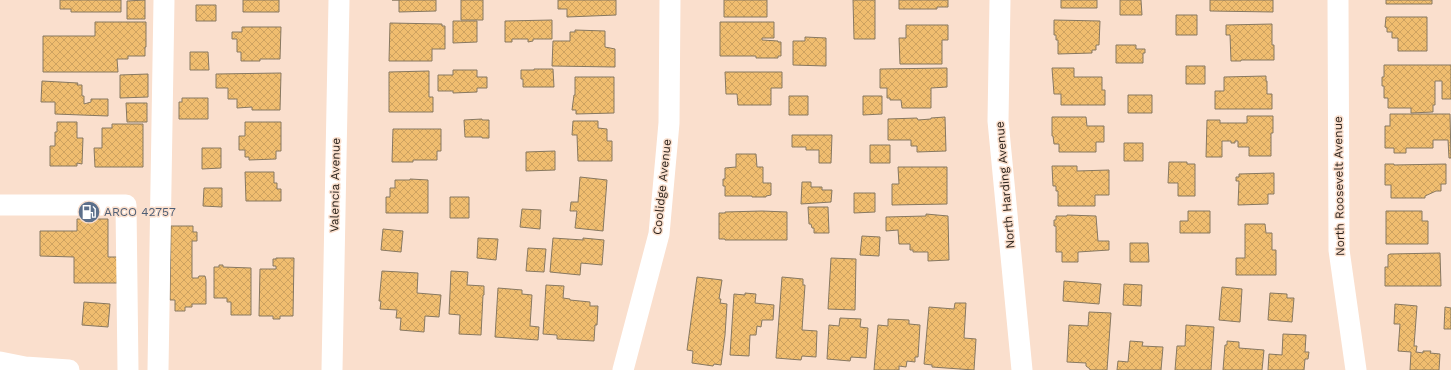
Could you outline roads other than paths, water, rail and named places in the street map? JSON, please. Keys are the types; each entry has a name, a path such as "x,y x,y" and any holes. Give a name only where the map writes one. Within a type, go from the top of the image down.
{"street":[{"path":"158,370 164,0"},
{"name":"Valencia Avenue","path":"332,370 339,0"},
{"name":"Coolidge Avenue","path":"623,370 659,234 669,123 670,0"},
{"name":"North Harding Avenue","path":"1000,0 998,121 1022,370"},
{"name":"North Roosevelt Avenue","path":"1338,0 1339,250 1356,370"},
{"path":"0,205 126,205 128,370"},
{"path":"0,362 25,367 69,370"}],"place":[{"name":"ARCO 42757","path":"89,212"}]}
